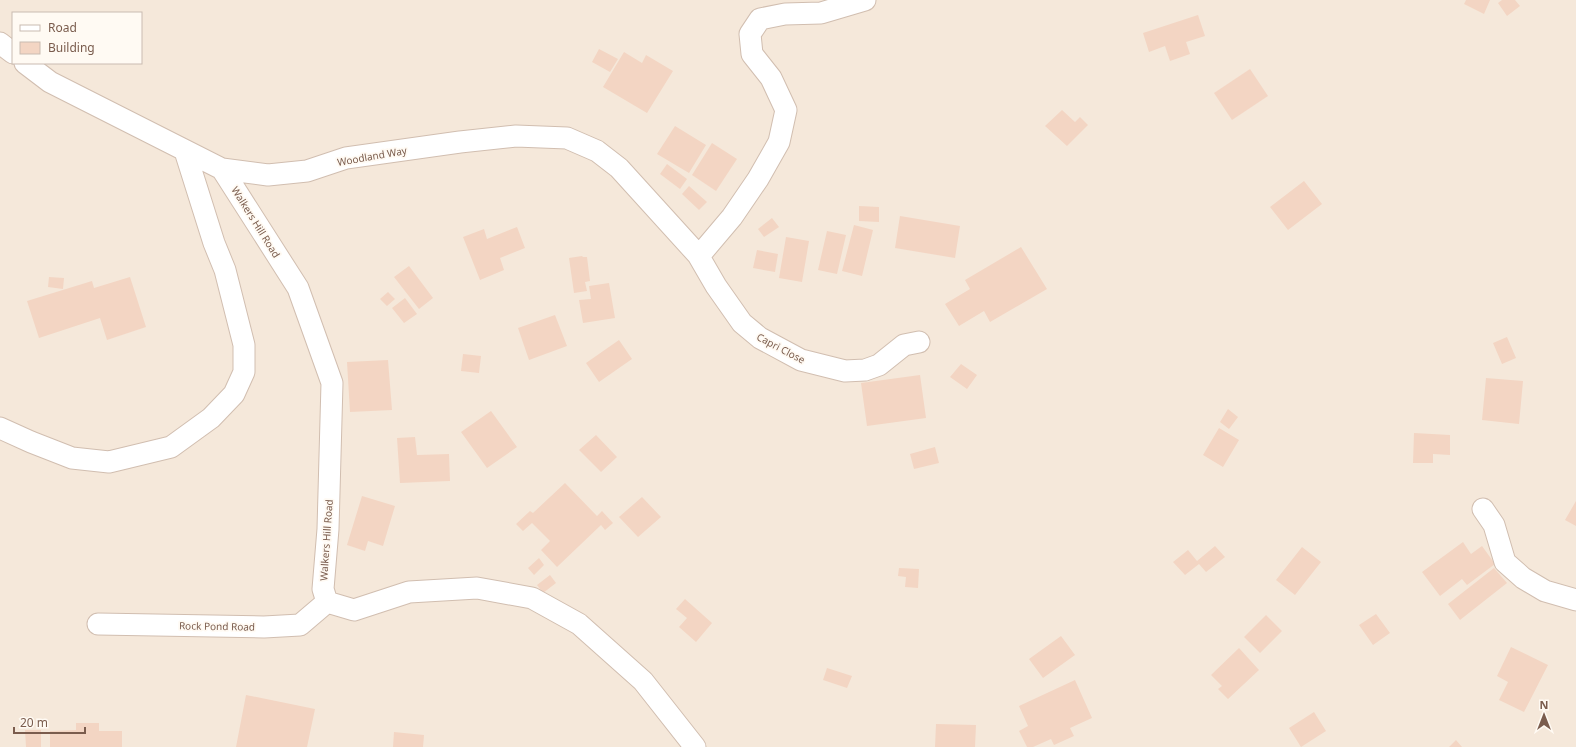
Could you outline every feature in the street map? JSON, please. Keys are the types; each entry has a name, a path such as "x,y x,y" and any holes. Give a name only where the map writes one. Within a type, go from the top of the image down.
{"street":[{"path":"699,256 732,217 758,179 779,142 786,110 771,78 752,54 750,34 760,19 785,14 821,12 865,0"},
{"path":"0,43 12,52"},
{"name":"Woodland Way","path":"26,64 50,82 222,169 268,175 308,171 346,158 460,142 516,136 567,138 597,151 619,168 699,256"},
{"path":"0,428 72,458 109,462 170,447 211,418 234,394 244,372 244,345 225,270 214,243 185,151"},
{"name":"Walkers Hill Road","path":"222,169 298,288 332,382 328,529 323,589 327,602"},
{"name":"Capri Close","path":"699,256 716,286 742,323 760,338 801,360 845,372 866,370 879,365 904,345 919,342"},
{"path":"1483,509 1494,525 1505,562 1523,578 1545,591 1576,600"},
{"path":"327,602 354,610 409,592 477,588 532,598 579,624 643,681 695,747"},
{"name":"Rock Pond Road","path":"98,624 264,628 300,626 327,602"}],"shaded area":[{"path":"0,0 1576,0 1576,747 0,747"}],"building":[{"path":"1466,0 1490,0 1484,14 1464,4"},
{"path":"1502,0 1515,0 1520,6 1507,16 1498,3"},
{"path":"1198,15 1205,36 1186,42 1190,54 1170,61 1165,46 1149,52 1143,33"},
{"path":"599,49 618,59 610,72 592,62"},
{"path":"624,52 642,63 646,55 673,71 647,113 603,87"},
{"path":"1250,69 1268,96 1232,120 1214,93"},
{"path":"1062,110 1075,122 1080,117 1088,125 1067,146 1045,126"},
{"path":"675,126 706,145 689,173 657,154"},
{"path":"712,143 737,159 716,191 692,175"},
{"path":"667,164 687,179 680,189 660,174"},
{"path":"1304,181 1322,204 1288,230 1270,207"},
{"path":"689,186 707,202 699,210 682,194"},
{"path":"859,206 879,207 879,222 859,221"},
{"path":"900,216 960,226 955,258 895,248"},
{"path":"772,218 779,227 764,237 758,229"},
{"path":"854,225 873,230 862,276 842,271"},
{"path":"517,227 525,248 500,258 504,270 480,280 463,237 484,229 487,239"},
{"path":"827,231 846,235 837,274 818,270"},
{"path":"786,237 809,241 802,282 779,278"},
{"path":"1021,247 1047,289 990,322 984,311 959,326 945,304 970,289 965,280"},
{"path":"757,250 778,254 775,272 753,268"},
{"path":"582,256 587,257 590,281 585,282 587,291 574,293 569,258"},
{"path":"409,266 433,298 419,309 394,277"},
{"path":"49,277 64,278 63,289 48,287"},
{"path":"130,277 146,327 107,340 100,318 39,338 27,301 92,281 94,288"},
{"path":"609,283 615,318 583,323 579,300 591,299 589,286"},
{"path":"388,292 395,299 387,306 380,299"},
{"path":"405,298 417,314 404,323 392,308"},
{"path":"555,315 567,346 529,360 518,328"},
{"path":"1507,337 1516,358 1502,364 1493,343"},
{"path":"619,340 632,359 599,382 586,363"},
{"path":"463,354 481,356 479,373 461,371"},
{"path":"388,360 392,410 350,412 347,362"},
{"path":"961,364 977,375 967,389 950,377"},
{"path":"920,375 926,418 867,426 861,383"},
{"path":"1486,378 1523,381 1519,424 1482,420"},
{"path":"1228,409 1238,417 1229,429 1220,422"},
{"path":"491,411 517,447 487,468 461,432"},
{"path":"1219,428 1239,440 1223,467 1203,455"},
{"path":"1414,433 1450,435 1450,455 1433,454 1433,463 1413,463"},
{"path":"596,435 617,457 601,472 579,450"},
{"path":"415,437 417,455 449,454 450,481 400,483 397,438"},
{"path":"935,447 939,463 914,469 910,454"},
{"path":"565,483 597,516 602,511 613,523 605,530 601,525 557,567 541,550 550,541 532,523 523,531 516,524 530,511 533,513"},
{"path":"362,496 395,506 383,546 368,541 365,551 347,545"},
{"path":"642,497 661,517 638,537 619,517"},
{"path":"1576,501 1576,526 1565,520"},
{"path":"1463,542 1471,554 1482,546 1495,564 1467,585 1462,579 1440,596 1422,572"},
{"path":"1215,546 1225,557 1206,572 1199,564 1185,575 1173,562 1188,550 1197,561"},
{"path":"1302,547 1321,562 1295,595 1276,580"},
{"path":"539,558 544,565 534,575 528,568"},
{"path":"899,568 919,569 918,588 905,587 906,577 898,576"},
{"path":"1494,568 1507,583 1460,620 1448,604"},
{"path":"550,575 556,583 543,593 537,585"},
{"path":"685,599 712,623 696,642 679,627 687,618 676,609"},
{"path":"1376,614 1390,633 1373,645 1359,625"},
{"path":"1266,615 1282,631 1260,653 1244,637"},
{"path":"1061,636 1075,655 1043,678 1029,659"},
{"path":"1511,647 1548,665 1524,712 1499,700 1508,682 1497,676"},
{"path":"1239,648 1259,670 1228,699 1218,689 1222,686 1211,675"},
{"path":"827,668 852,676 847,688 823,680"},
{"path":"1075,680 1092,718 1070,728 1074,736 1054,745 1051,739 1033,747 1027,747 1019,731 1028,726 1019,706"},
{"path":"246,695 315,709 307,747 236,747"},
{"path":"1314,712 1326,731 1301,747 1289,728"},
{"path":"76,723 99,723 99,731 122,731 122,747 50,747 50,731 76,730"},
{"path":"936,724 976,725 975,747 935,747"},
{"path":"25,730 41,730 41,747 26,747"},
{"path":"394,732 424,735 423,747 393,747"},
{"path":"1456,740 1462,747 1449,747"}]}
